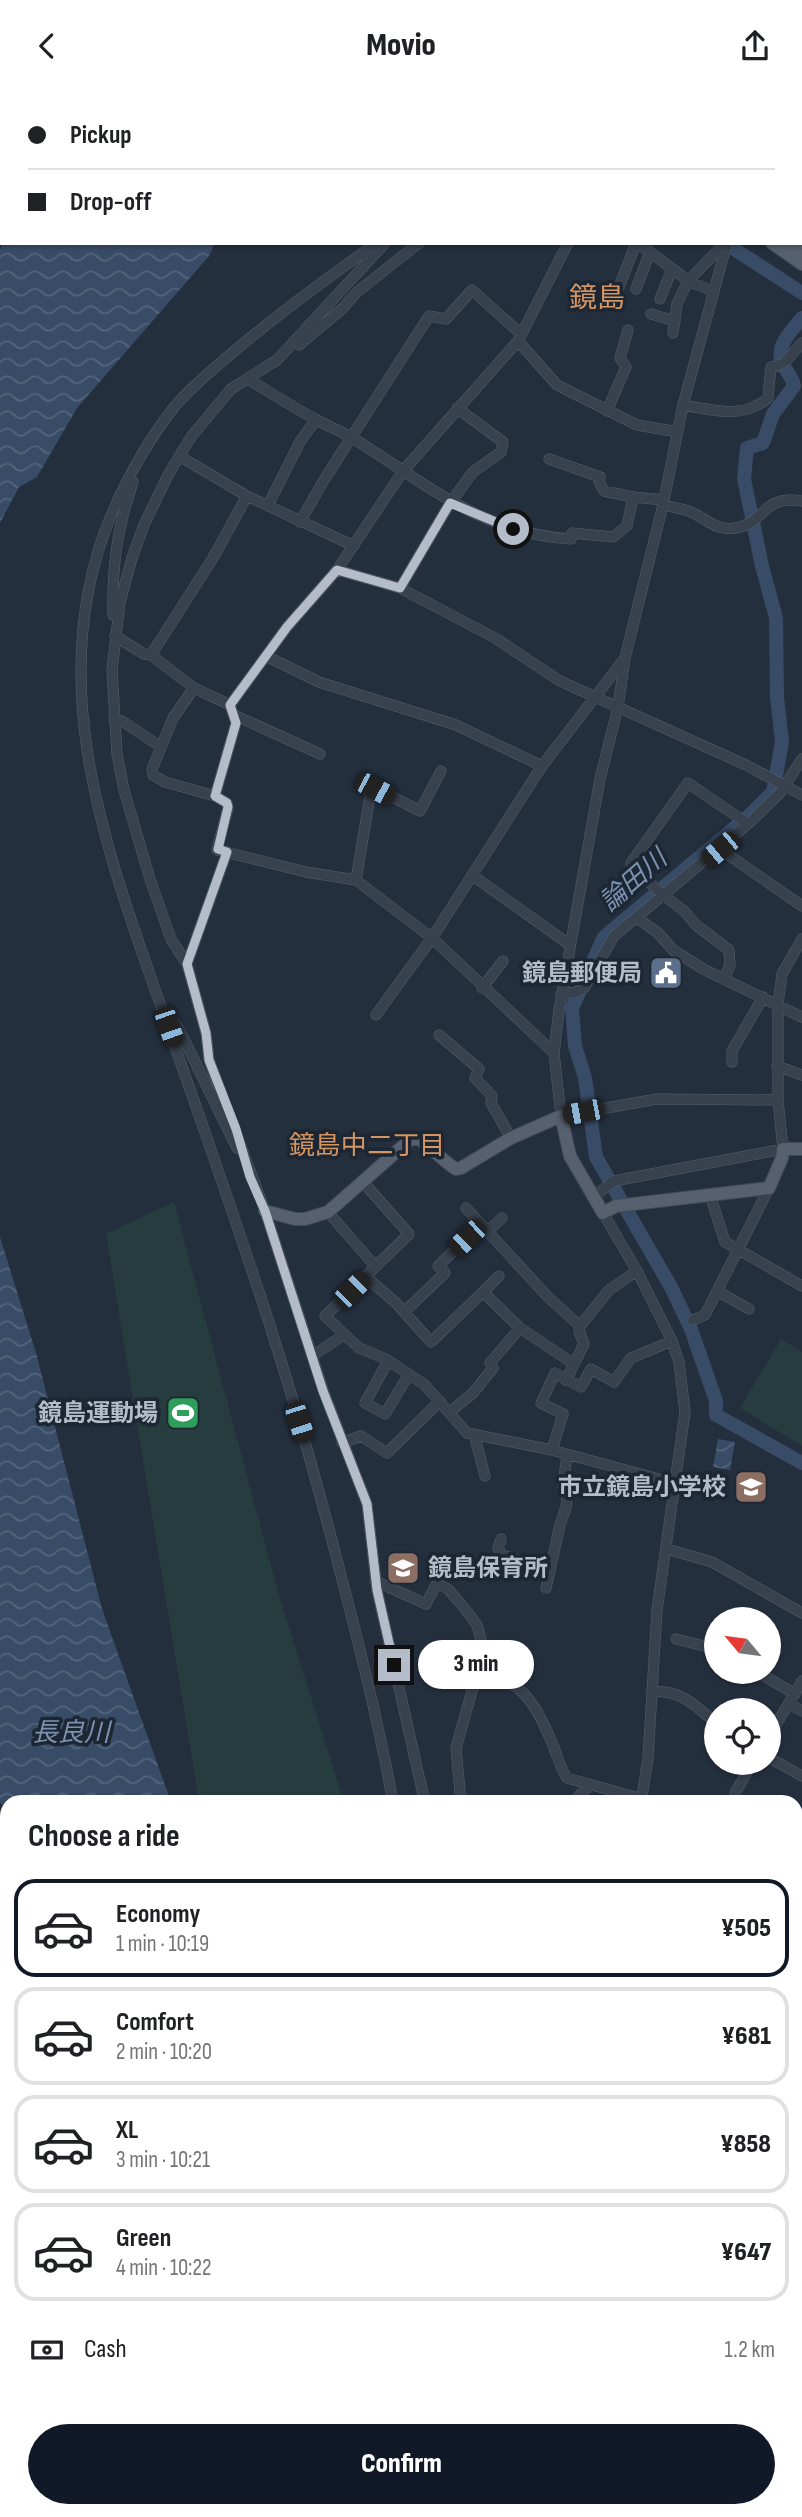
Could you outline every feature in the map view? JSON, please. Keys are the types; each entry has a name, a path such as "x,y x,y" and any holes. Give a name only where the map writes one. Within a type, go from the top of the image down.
{"main road":[{"path":"775,245 802,264"},
{"path":"265,1211 295,1219 306,1219 328,1212 411,1139 419,1139 456,1169 511,1138 561,1116 570,1156 603,1213 621,1205 769,1188 782,1159 783,1149 802,1149"}],"street":[{"path":"374,245 253,336 200,380 174,407 142,456 109,521 94,568 83,629 81,717 96,803 128,911 259,1292 315,1469 365,1665 391,1795"},
{"path":"250,1177 236,1129 209,1060 206,1033 187,964 171,939 124,790 114,720 112,670 115,633 120,602 144,525 179,456 207,415 231,389 286,352 382,245"},
{"path":"286,352 305,340 343,308 356,292 415,245"},
{"path":"230,705 287,627 337,570 403,471 519,337 567,245"},
{"path":"619,287 636,245"},
{"path":"640,245 688,281 713,291"},
{"path":"673,333 677,305 688,281 720,248 727,245"},
{"path":"727,245 683,405 663,503 625,658 618,707 600,779 569,945 554,1053 561,1116 657,1099 778,1100"},
{"path":"636,289 650,252"},
{"path":"660,299 672,269"},
{"path":"300,522 429,316 446,319 472,290 519,337 558,384 638,425 678,432"},
{"path":"650,314 675,321"},
{"path":"607,411 626,367 620,358 628,330"},
{"path":"683,405 730,413 760,405 768,398 771,367 778,367 789,359 802,342"},
{"path":"248,379 316,420 351,437 450,503 513,529 541,537 571,539 572,533 614,537 628,524 633,497"},
{"path":"400,588 450,503 474,472 502,452 503,442 457,408"},
{"path":"268,505 301,440 316,420"},
{"path":"142,456 117,537 113,582 115,633 144,654 151,655 194,688 230,705 236,716 236,723 215,796"},
{"path":"179,456 247,496 354,546"},
{"path":"549,459 600,477 599,482 604,491 663,503 694,513 718,527 735,528 758,518 769,505 789,499 802,501"},
{"path":"151,655 213,558 247,496"},
{"path":"337,570 400,588 456,615 560,681 746,765 802,795"},
{"path":"266,656 319,682 456,725 542,766"},
{"path":"376,1015 432,938 542,766 625,658"},
{"path":"194,688 173,718 152,769 153,775 165,782 215,796 227,803 218,849 306,871 356,880 432,938 554,1053"},
{"path":"236,716 320,754"},
{"path":"114,720 122,721 161,747"},
{"path":"561,994 577,992 584,988 614,936 637,919 661,893 720,849 744,822 786,786 802,759"},
{"path":"356,880 371,790 375,789 420,811 441,771"},
{"path":"724,979 730,965 729,950 696,925 631,863 688,783 744,822"},
{"path":"720,849 802,906"},
{"path":"187,964 227,852"},
{"path":"472,875 569,945"},
{"path":"637,919 657,933 673,950 724,979 802,1017"},
{"path":"593,1197 610,1184 783,1149 778,1100 778,1004 782,974 802,939"},
{"path":"482,988 503,961"},
{"path":"732,1062 732,1051 763,997"},
{"path":"163,1011 177,1025 265,1211 342,1443 367,1504 375,1581 423,1795"},
{"path":"439,1035 479,1069 475,1078 492,1096 491,1103 511,1138"},
{"path":"777,1066 802,1075"},
{"path":"363,1182 409,1234 325,1316 344,1335 359,1348 388,1361 425,1385 467,1433 552,1450 677,1484"},
{"path":"694,1320 705,1315 769,1188"},
{"path":"709,1195 725,1242 802,1286"},
{"path":"466,1208 548,1297 580,1326"},
{"path":"328,1212 375,1266"},
{"path":"603,1213 637,1271 672,1341 679,1362 685,1412 677,1484 657,1610 648,1758 642,1795"},
{"path":"404,1312 445,1273 438,1266 484,1228 502,1218"},
{"path":"566,1380 584,1344 580,1326 609,1290 637,1271"},
{"path":"365,1276 404,1312 431,1342 499,1276"},
{"path":"718,1291 749,1309"},
{"path":"484,1292 520,1328 573,1364"},
{"path":"451,1412 473,1393 494,1368 490,1363 520,1328"},
{"path":"312,1356 344,1335"},
{"path":"552,1450 564,1414 541,1403 555,1373 580,1387 591,1369 614,1382 631,1358 672,1341"},
{"path":"388,1361 365,1403 385,1414 410,1374"},
{"path":"342,1443 361,1436 387,1454 440,1401"},
{"path":"474,1434 485,1476"},
{"path":"546,1588 566,1507 567,1499 563,1487 567,1454"},
{"path":"501,1539 498,1548 502,1555 549,1569"},
{"path":"667,1549 712,1562 802,1613"},
{"path":"375,1581 426,1604 438,1583 448,1588 477,1625 481,1648 478,1669 456,1748 460,1795"},
{"path":"676,1639 704,1646"},
{"path":"478,1669 512,1682 526,1694 551,1739 565,1776 622,1795"},
{"path":"781,1717 802,1681"},
{"path":"773,1684 802,1711"},
{"path":"652,1691 670,1691 687,1698 704,1713"},
{"path":"781,1765 802,1776"},
{"path":"735,1795 745,1775"},
{"path":"580,1795 590,1785"}],"green space":[{"name":"鏡島運動場","path":"174,1202 278,1592 342,1795 198,1795 106,1234"},
{"path":"781,1339 802,1352 802,1446 740,1408"}],"water":[{"path":"3,245 214,245 209,256 77,408 37,477 19,487 0,523 0,249"},
{"name":"長良川","path":"0,1237 36,1353 102,1609 168,1795 0,1795"},
{"path":"718,1439 735,1442 730,1470 713,1467"}],"waterway":[{"name":"論田川","path":"728,245 802,293"},
{"name":"論田川","path":"802,318 787,337 780,354 782,364 794,386 773,414 763,443 747,448 744,479 776,618 777,697 782,742 773,792 752,813 604,937 572,1008 575,1046 585,1078 596,1157 671,1287 691,1329 716,1401 716,1415 802,1463"}],"place":[{"name":"鏡島郵便局","path":"666,973"},
{"name":"鏡島運動場","path":"183,1413"},
{"name":"市立鏡島小学校","path":"751,1487"},
{"name":"鏡島保育所","path":"403,1568"}],"district":[{"name":"鏡島","path":"597,297"},
{"name":"鏡島中二丁目","path":"367,1145"}],"route":[{"path":"394,1665 377,1590 367,1504 323,1391 265,1211 250,1177 236,1129 209,1060 206,1033 187,964 227,852 218,849 228,807 227,803 215,796 236,723 236,716 230,705 247,680 287,627 337,570 400,588 450,503 513,529"}]}
